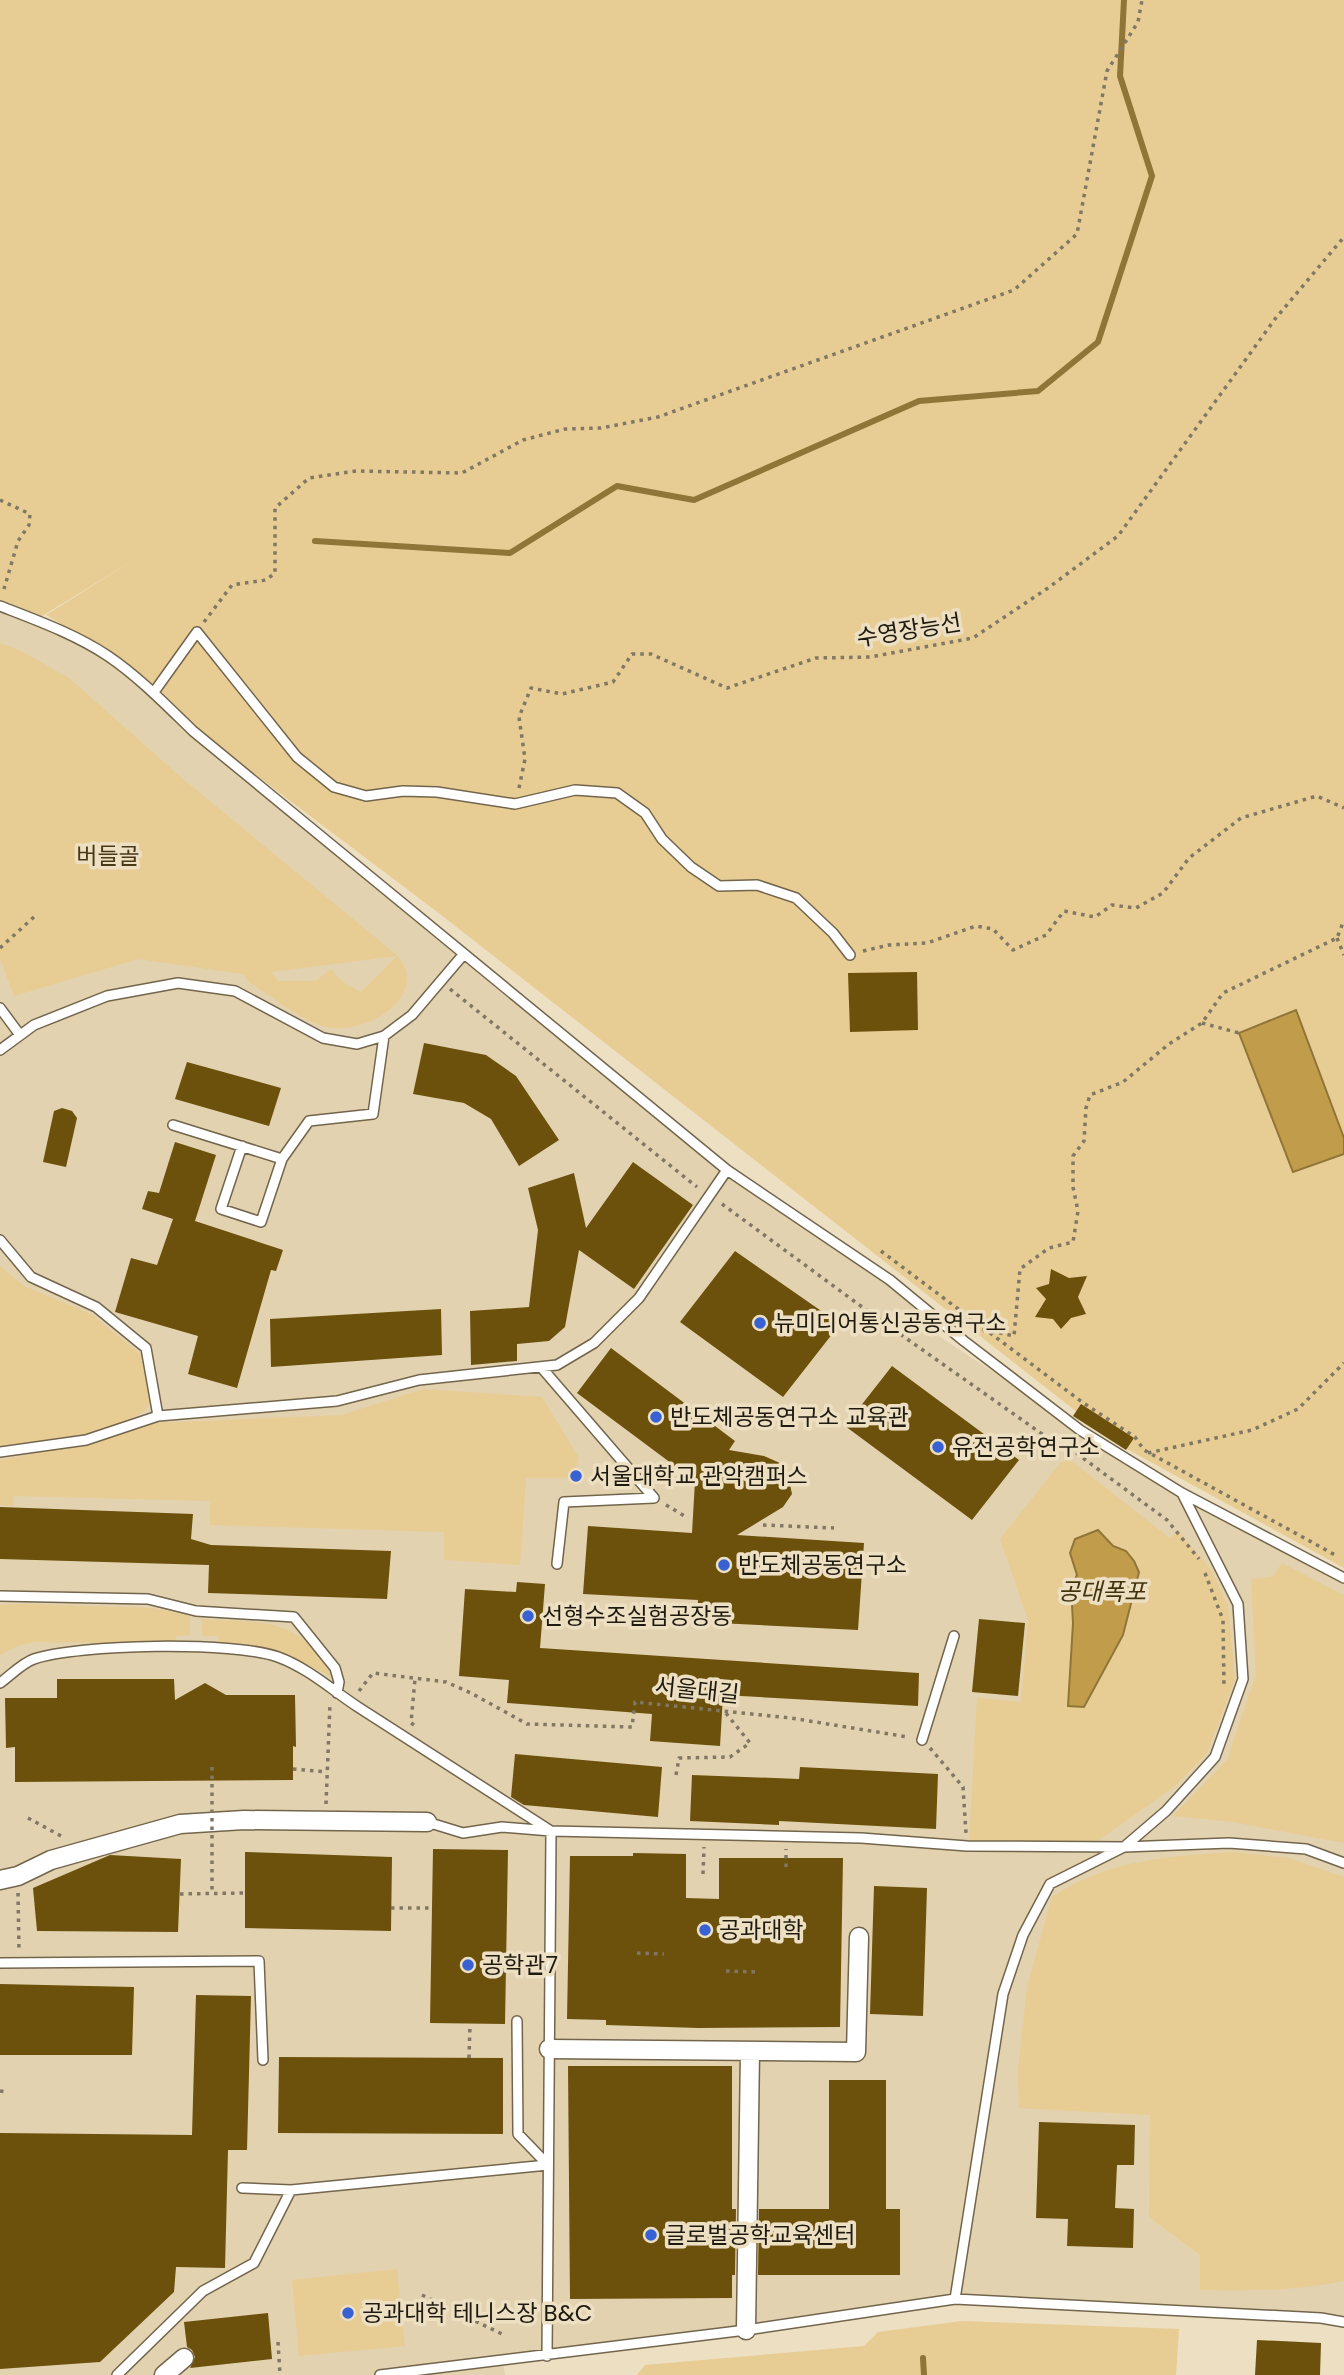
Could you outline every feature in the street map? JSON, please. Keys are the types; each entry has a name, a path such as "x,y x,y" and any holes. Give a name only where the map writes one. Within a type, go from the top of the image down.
{"street":[{"path":"9,1878 51,1860 180,1824 244,1820 427,1822"},
{"path":"549,2049 856,2052 859,1937"},
{"path":"746,2330 750,2051"},
{"path":"164,2375 184,2358"}],"lane":[{"path":"0,606 44,622 107,655 154,692 193,731 727,1170 890,1280 1080,1430 1182,1493 1344,1578"},
{"path":"154,692 197,632 298,757 334,787 366,796 403,791 437,792 516,804 575,790 617,793 645,813 662,839 691,867 719,886 757,885 796,898 833,933 850,955"},
{"path":"0,1050 34,1025 107,996 178,983 235,991 323,1038 357,1044 384,1036 412,1015 463,955"},
{"path":"0,1008 20,1035"},
{"path":"242,1146 221,1209 261,1222 282,1159 309,1121 373,1114 384,1036"},
{"path":"173,1125 282,1159"},
{"path":"0,1452 86,1440 158,1416 337,1401 419,1380 557,1365 594,1343 639,1298 727,1170"},
{"path":"0,1240 31,1277 96,1307 146,1348 158,1416"},
{"path":"541,1367 654,1498"},
{"path":"955,2298 1003,1994 1023,1935 1050,1884 1124,1847 1166,1811 1214,1758 1243,1679 1238,1604 1182,1493"},
{"path":"557,1564 564,1502 654,1498"},
{"path":"0,1597 148,1599 196,1611 294,1617 335,1668 340,1682 337,1693"},
{"path":"922,1740 954,1636"},
{"path":"0,1684 32,1659 61,1652 139,1647 252,1650 278,1657 316,1676 337,1693 551,1831"},
{"path":"427,1822 463,1833 502,1827 551,1831 861,1838 967,1846 1124,1847 1229,1843 1306,1849 1344,1863"},
{"path":"547,2356 551,1831"},
{"path":"0,1963 259,1961 263,2060"},
{"path":"517,2021 518,2134 548,2165"},
{"path":"242,2188 291,2190 548,2165"},
{"path":"117,2375 203,2291 254,2263 291,2190"},
{"path":"380,2375 746,2330 955,2298 1344,2322"},
{"path":"1333,2320 1344,2313"}],"path":[{"path":"197,632 232,585 266,580 275,573 275,508 309,478 356,471 462,473 523,440 565,429 601,428 658,417 1014,290 1077,234 1107,71 1138,22 1142,0"},
{"name":"수영장능선","path":"516,804 525,759 519,717 531,688 562,694 613,682 632,653 651,654 727,688 816,658 870,657 973,638 1048,588 1118,536 1275,319 1344,237"},
{"path":"0,500 30,514 29,524 18,541 4,589"},
{"path":"850,955 889,945 927,943 976,926 993,929 1013,950 1046,934 1065,911 1095,917 1112,905 1136,908 1163,893 1189,858 1241,818 1317,796 1344,808"},
{"path":"0,948 35,916"},
{"path":"1344,920 1338,938 1344,955"},
{"path":"964,1340 986,1329 1014,1336 1020,1269 1049,1248 1073,1242 1078,1211 1073,1187 1073,1156 1084,1141 1086,1108 1090,1096 1123,1082 1169,1044 1202,1023 1223,993 1338,938"},
{"path":"440,981 697,1187"},
{"path":"1202,1023 1239,1032"},
{"path":"722,1204 873,1315 1052,1441 1072,1450 1167,1520 1200,1561"},
{"path":"881,1251 1082,1402 1135,1437 1148,1453 1344,1560"},
{"path":"1123,1458 1252,1430 1298,1409 1344,1363"},
{"path":"654,1498 688,1518"},
{"path":"764,1525 834,1528"},
{"path":"1205,1573 1223,1619 1224,1690"},
{"name":"서울대길","path":"351,1702 373,1673 446,1682 527,1724 632,1727 635,1702 856,1727 922,1740"},
{"path":"326,1821 328,1706 337,1693"},
{"path":"676,1776 679,1758 730,1757 750,1743 724,1711"},
{"path":"922,1740 963,1787 967,1846"},
{"path":"212,1767 212,1893"},
{"path":"293,1769 327,1772"},
{"path":"28,1818 86,1849"},
{"path":"703,1874 704,1847"},
{"path":"786,1849 786,1867"},
{"path":"9,1878 19,1963"},
{"path":"180,1894 245,1893"},
{"path":"391,1908 432,1908"},
{"path":"637,1953 664,1954"},
{"path":"726,1972 756,1972"},
{"path":"469,2058 470,2024"},
{"path":"422,2295 504,2335"},
{"path":"278,2342 280,2375"}],"shaded area":[{"name":"서울대학교 관악캠퍼스","path":"0,606 107,655 193,731 727,1170 890,1280 936,1334 1123,1458 1344,1578 1344,2322 955,2299 503,2362 505,2375 0,2375"}],"green space":[{"path":"0,0 1344,0 1344,1568 1118,1444 440,914 154,698 159,690 122,661 46,615 137,558 37,619 0,605"},
{"name":"버들골","path":"0,643 23,652 69,678 183,779 398,956 406,971 406,986 388,1011 374,1020 358,1026 326,1027 287,1008 250,983 243,974 138,959 14,996 0,958","holes":["397,956 361,992 343,982 331,969 316,981 278,981 271,972"]},
{"path":"0,1266 24,1286 91,1314 140,1354 150,1399 147,1409 97,1432 0,1447"},
{"path":"423,1389 542,1397 579,1458 573,1478 526,1478 520,1565 444,1560 444,1532 210,1525 210,1501 14,1496 13,1506 0,1505 0,1460 88,1444 155,1423 342,1415"},
{"path":"1070,1460 1170,1538 1178,1530 1212,1571 1228,1605 1235,1679 1207,1753 1175,1786 1098,1841 969,1843 977,1698 1021,1702 1028,1620 1000,1539 1060,1463","holes":["1113,1546 1126,1551 1098,1677 1084,1707 1071,1588 1077,1575 1070,1553"]},
{"path":"1282,1563 1344,1595 1344,1843 1233,1822 1173,1816 1227,1760 1256,1675 1251,1579 1273,1576"},
{"path":"0,1605 154,1608 190,1616 190,1635 176,1636 175,1644 35,1642 17,1646 0,1655"},
{"path":"202,1619 262,1623 293,1633 307,1643 333,1678 278,1652 250,1645 218,1642 218,1636 202,1636"},
{"path":"1233,1852 1289,1858 1344,1877 1344,2281 1272,2290 1200,2290 1200,2255 1149,2217 1150,2115 1019,2108 1018,2070 1027,1987 1052,1897 1094,1875 1139,1862"},
{"name":"공과대학 테니스장 B&C","path":"397,2269 405,2346 299,2356 292,2280"},
{"path":"962,2321 1179,2329 1176,2375 637,2375 645,2365 864,2346 878,2332"}],"water":[{"path":"1296,1010 1344,1138 1344,1154 1293,1172 1239,1033"},
{"name":"공대폭포","path":"1098,1530 1113,1546 1126,1551 1139,1572 1123,1635 1084,1707 1068,1706 1073,1623 1071,1588 1077,1575 1070,1553 1075,1539"}],"building":[{"path":"917,972 918,1030 850,1032 848,973"},
{"path":"424,1043 486,1055 516,1076 559,1140 519,1166 491,1119 464,1103 413,1094"},
{"path":"187,1062 281,1088 269,1126 175,1099"},
{"path":"62,1108 72,1111 77,1118 66,1167 43,1162 54,1111"},
{"path":"175,1142 216,1155 195,1221 283,1250 276,1271 271,1270 237,1388 188,1374 198,1336 115,1312 131,1258 157,1265 173,1219 142,1209 148,1191 159,1193"},
{"path":"633,1162 693,1205 634,1289 579,1250 565,1327 549,1341 517,1344 517,1361 471,1365 470,1311 529,1307 538,1230 528,1188 574,1173 586,1228"},
{"name":"뉴미디어통신공동연구소","path":"735,1251 840,1324 783,1397 680,1322"},
{"path":"1051,1269 1069,1278 1087,1276 1078,1297 1086,1314 1071,1318 1061,1329 1053,1319 1035,1317 1046,1299 1036,1288 1049,1284"},
{"path":"441,1309 442,1355 271,1367 270,1319"},
{"path":"611,1348 735,1441 729,1450 764,1456 780,1463 789,1480 792,1494 783,1507 737,1535 864,1543 858,1630 697,1622 698,1600 583,1594 588,1526 692,1533 695,1481 577,1393"},
{"name":"유전공학연구소","path":"892,1366 1019,1460 972,1520 845,1426"},
{"path":"1081,1404 1134,1438 1126,1450 1073,1416"},
{"path":"0,1507 193,1514 191,1539 211,1545 391,1551 387,1599 208,1593 209,1565 0,1559"},
{"name":"선형수조실험공장동","path":"517,1582 545,1584 540,1648 919,1673 918,1706 723,1695 720,1746 650,1741 652,1714 507,1703 509,1680 459,1676 465,1589 516,1592"},
{"path":"979,1619 1025,1623 1018,1696 972,1692"},
{"path":"57,1679 174,1679 175,1700 205,1683 226,1695 295,1695 296,1747 293,1746 293,1780 15,1782 15,1747 6,1748 5,1698 57,1698"},
{"path":"515,1754 662,1767 658,1817 524,1805 511,1797"},
{"path":"800,1767 938,1774 936,1829 779,1821 779,1825 690,1821 692,1775 799,1779"},
{"name":"공학관7","path":"433,1849 508,1850 505,2024 430,2023"},
{"path":"245,1852 392,1857 391,1931 245,1928"},
{"name":"공과대학","path":"633,1853 686,1854 686,1898 719,1899 719,1858 843,1858 840,2027 698,2028 606,2025 606,2020 567,2019 570,1856 633,1856"},
{"path":"110,1855 181,1859 178,1932 37,1931 33,1888"},
{"path":"874,1886 927,1888 923,2016 870,2014"},
{"path":"0,1984 134,1987 132,2055 0,2055"},
{"path":"196,1995 251,1996 247,2150 228,2150 225,2268 176,2267 174,2292 100,2362 0,2369 0,2133 192,2135"},
{"path":"279,2057 503,2058 503,2134 278,2133"},
{"name":"글로벌공학교육센터","path":"568,2066 732,2066 732,2209 736,2209 732,2298 570,2299"},
{"path":"829,2080 886,2080 886,2209 900,2209 900,2275 758,2275 759,2209 829,2209"},
{"path":"1039,2122 1135,2125 1134,2165 1117,2165 1115,2208 1134,2209 1133,2248 1067,2246 1068,2219 1036,2218"},
{"path":"268,2313 272,2359 190,2368 195,2357 187,2347 184,2322"},
{"path":"1257,2340 1321,2343 1320,2375 1255,2375"}],"waterway":[{"path":"315,541 510,553 617,486 694,500 919,401 1038,391 1098,342 1152,176 1120,76 1124,0"},
{"path":"923,2358 924,2375"}],"place":[{"name":"뉴미디어통신공동연구소","path":"760,1323"},
{"name":"반도체공동연구소 교육관","path":"656,1417"},
{"name":"유전공학연구소","path":"938,1447"},
{"name":"서울대학교 관악캠퍼스","path":"576,1476"},
{"name":"반도체공동연구소","path":"724,1565"},
{"name":"선형수조실험공장동","path":"528,1616"},
{"name":"공과대학","path":"705,1930"},
{"name":"공학관7","path":"468,1965"},
{"name":"글로벌공학교육센터","path":"651,2235"},
{"name":"공과대학 테니스장 B&C","path":"348,2313"}]}
